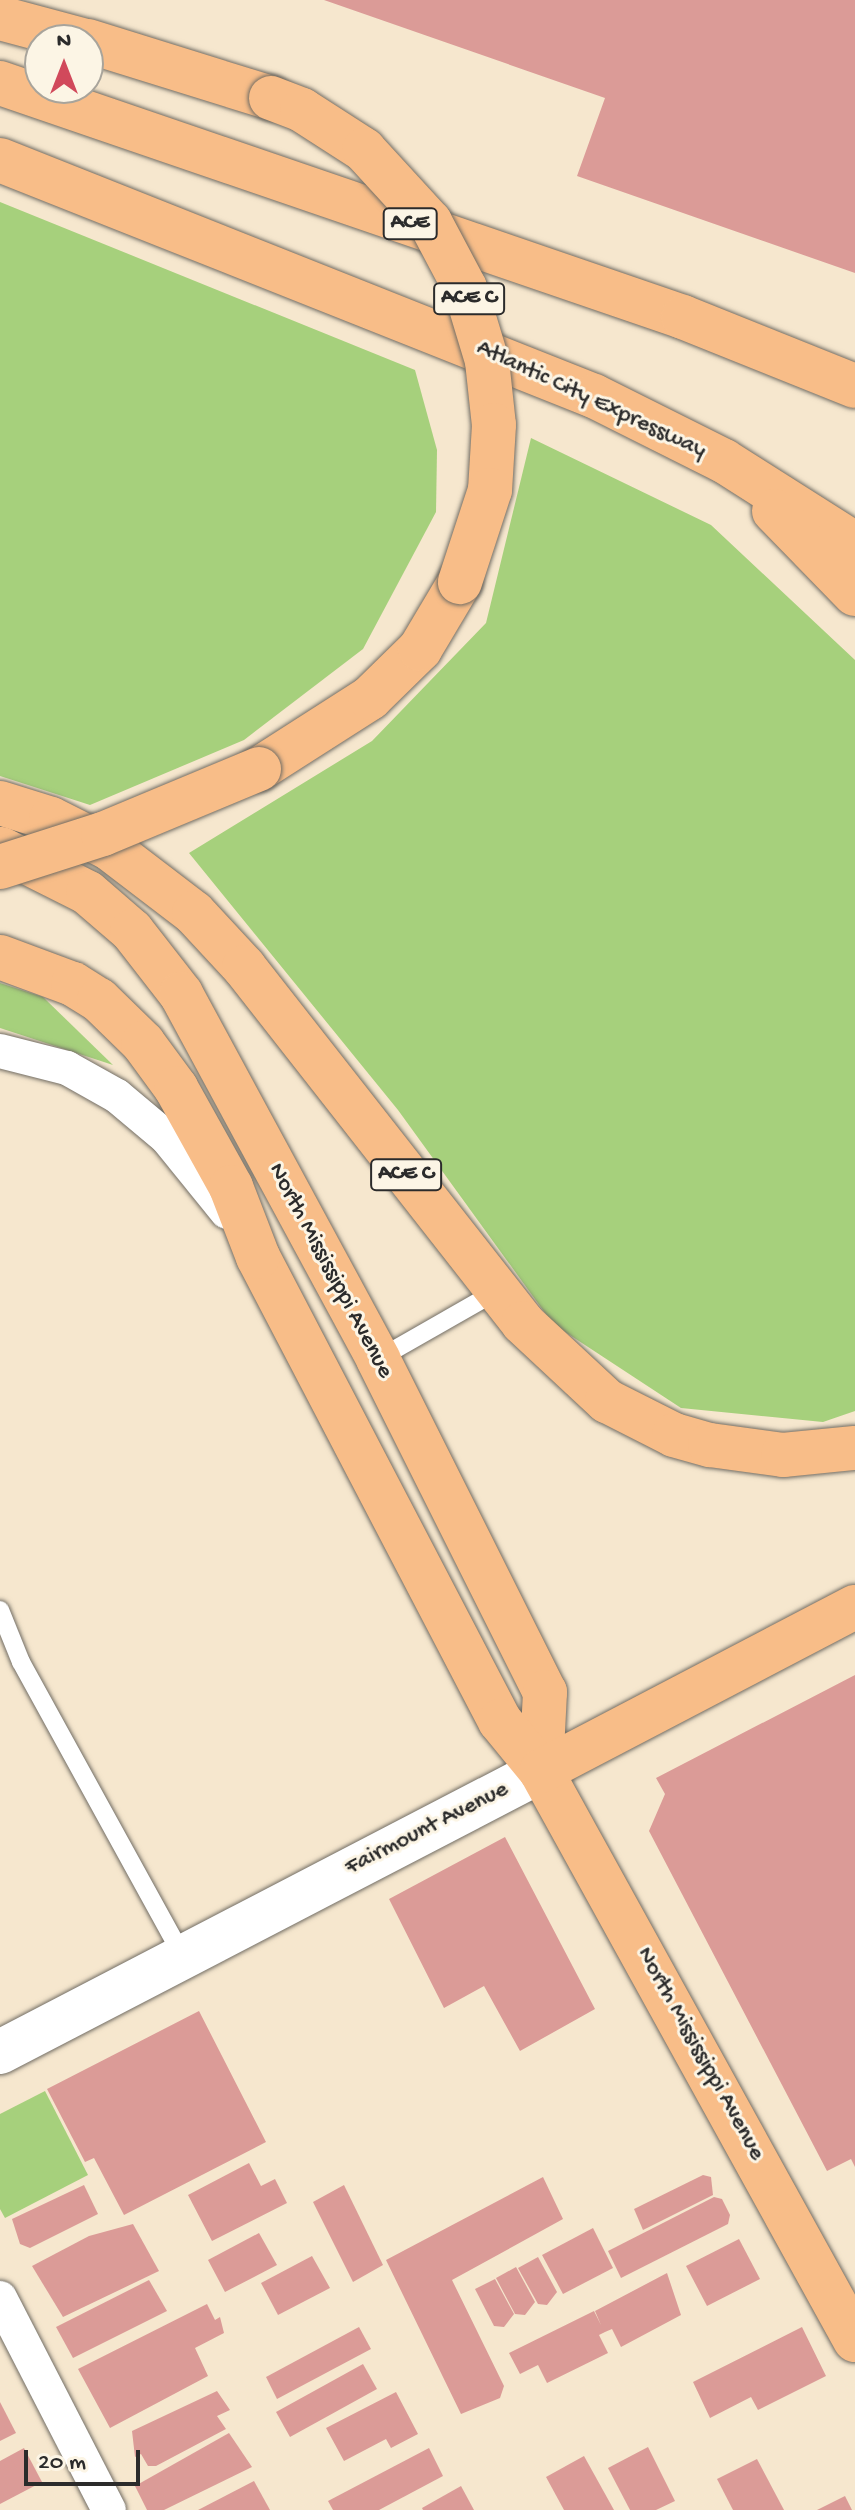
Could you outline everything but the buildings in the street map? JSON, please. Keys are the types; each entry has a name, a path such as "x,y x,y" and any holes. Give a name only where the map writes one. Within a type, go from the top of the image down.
{"main road":[{"name":"ACE C","path":"0,18 24,24"},
{"name":"ACE C","path":"0,867 103,834 259,769 370,698 420,649 460,582 490,490 493,394 465,288 430,222 364,150 302,110 223,80 104,46"},
{"name":"ACE","path":"0,83 683,317 843,376"},
{"name":"Atlantic City Expressway","path":"0,160 476,346 724,461 855,544"},
{"path":"724,461 855,594"},
{"name":"ACE C","path":"0,803 51,819 109,848 194,913 244,967 497,1291 578,1378 607,1401 674,1435 783,1455 855,1448"},
{"name":"North Mississippi Avenue","path":"0,848 88,893 132,931 167,973 378,1359 545,1692 541,1771"},
{"name":"North Mississippi Avenue","path":"0,957 73,984 99,1000 143,1043 176,1088 231,1187 258,1257 500,1721 541,1771 855,2340"},
{"name":"Fairmount Avenue","path":"541,1771 855,1607"}],"street":[{"path":"0,1051 67,1068 142,1115 191,1164 258,1257"},
{"name":"Fairmount Avenue","path":"0,2052 541,1771"},
{"path":"0,2298 109,2510"}],"lane":[{"path":"378,1359 497,1291"},
{"path":"0,1610 21,1662 182,1955"}],"green space":[{"path":"0,202 415,370 437,450 436,512 363,649 244,740 90,805 0,776"},
{"path":"531,438 711,525 855,660 855,1411 823,1422 681,1408 553,1324 398,1110 189,853 372,741 486,623"},
{"path":"0,983 43,997 113,1065 0,1028"},
{"path":"45,2091 88,2175 5,2218 0,2209 0,2114"}]}
